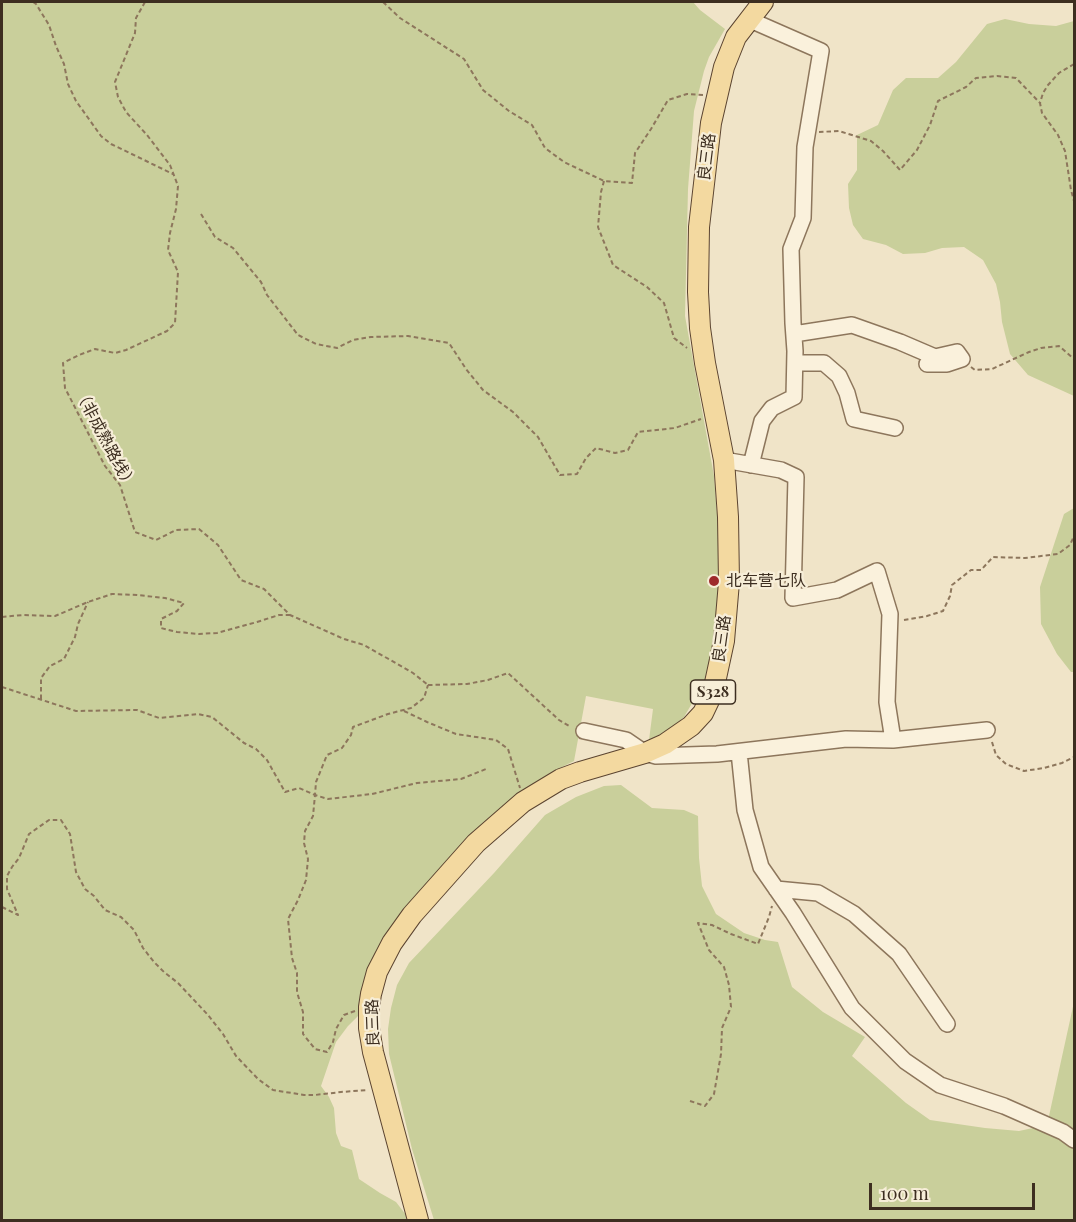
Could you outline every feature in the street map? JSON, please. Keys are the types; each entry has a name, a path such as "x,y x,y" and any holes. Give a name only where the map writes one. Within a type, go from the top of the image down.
{"main road":[{"name":"良三路","path":"418,1221 373,1053 369,1028 369,1007 377,972 392,944 412,915 476,843 523,802 561,779 645,753 665,744 691,726 703,713 713,692 724,641 729,582 729,517 724,460 705,363 698,292 699,227 711,123 724,67 736,37 763,2"}],"street":[{"path":"748,19 821,51 805,147 803,218 791,249 794,397 772,408 762,421 751,465"},
{"path":"794,334 852,325 935,357 957,352 962,359 947,364 927,364"},
{"path":"795,363 824,363 839,376 848,393 854,419 895,428"},
{"path":"724,460 782,470 796,477 793,598 837,590 877,571 890,614 887,702 893,740"},
{"path":"584,731 626,740 645,753 656,756 676,756 739,752 846,740 893,740 987,730"},
{"path":"739,752 748,821 761,867 793,913 852,1008 905,1061 939,1085 1004,1106 1063,1132 1074,1140"},
{"path":"776,889 818,893 855,914 899,954 947,1024"}],"path":[{"path":"33,2 49,25 64,64 68,84 76,101 102,136 111,144 173,174"},
{"name":"（非成熟路线）","path":"145,2 136,18 135,33 115,82 118,97 126,112 170,165 178,186 168,250 178,272 175,323 167,331 126,350 115,353 95,349 63,363 65,388 105,466 120,485 135,532 156,540 176,530 199,529 218,545 241,580 264,589 290,615 344,639 364,645 413,673 428,685"},
{"path":"383,2 400,18 464,59 483,90 509,111 532,125 545,148 564,162 604,181 632,183 635,153 668,100 687,94 717,95"},
{"path":"1074,64 1059,73 1048,85 1042,93 1040,103 1042,113 1058,135 1065,151 1074,201"},
{"path":"808,132 839,131 871,141 900,170 917,150 930,125 938,101 966,87 976,78 998,76 1016,78 1040,103"},
{"path":"604,181 598,227 613,265 647,287 664,303 674,338 705,363"},
{"path":"201,214 215,237 233,248 261,282 267,295 298,335 316,344 337,348 353,340 370,337 408,336 449,343 483,390 513,412 538,437 560,474 576,474 586,458 596,448 615,453 628,450 638,432 675,428 715,415"},
{"path":"962,359 975,370 992,369 1029,352 1059,346 1074,359"},
{"path":"890,622 943,611 952,585 971,570 981,570 993,557 1025,558 1058,554 1070,545 1074,536"},
{"path":"2,617 55,616 112,594 165,598 184,603 177,611 161,619 161,628 177,632 199,634 228,630 279,615 290,615"},
{"path":"41,699 42,678 51,666 64,658 75,637 88,602"},
{"path":"369,1007 344,1015 327,1052 315,1049 303,1034 303,1012 297,992 297,973 292,958 288,919 306,880 308,859 304,843 306,831 313,816 316,782 327,755 342,748 351,735 353,727 411,708 424,698 428,685 467,684 508,673 559,720 584,731"},
{"path":"2,687 76,711 137,710 159,718 198,714 212,717 244,743 256,749 267,760 285,792 299,788 328,799 372,794 417,783 460,779 486,769"},
{"path":"403,710 427,723 456,734 496,740 508,748 523,802"},
{"path":"987,730 996,754 1006,764 1024,771 1062,763 1074,757"},
{"path":"2,907 18,915 7,889 7,876 19,858 29,834 49,819 61,820 70,834 76,872 85,889 105,910 121,917 134,930 143,948 154,962 178,983 208,1015 236,1056 258,1079 273,1090 304,1095 383,1089"},
{"path":"690,1101 705,1106 714,1094 722,1054 723,1028 731,1006 724,967 710,950 698,923 712,925 758,944 769,917 776,889"}],"green space":[{"path":"2,2 693,2 725,29 709,57 694,111 688,189 685,316 714,476 720,551 717,628 708,676 684,717 669,730 649,740 653,709 586,696 574,761 536,783 500,815 363,996 358,1016 336,1042 321,1086 334,1108 336,1133 341,1146 352,1150 359,1179 396,1202 407,1220 2,1220"},
{"path":"1005,19 1056,26 1074,21 1074,396 1028,375 1010,354 996,284 983,260 964,247 903,254 886,245 863,239 853,225 849,208 848,184 857,170 857,135 878,125 893,90 906,78 938,78 956,62 987,24"},
{"path":"1074,508 1074,672 1071,672 1057,654 1041,624 1040,587 1064,514"},
{"path":"621,785 652,808 684,810 698,816 702,886 716,914 744,933 778,942 792,987 823,1012 865,1037 852,1056 906,1103 930,1120 1019,1131 1047,1125 1074,1002 1074,1220 434,1220 412,1149 389,1054 388,1029 397,985 409,963 545,815 576,797 604,786"}],"place":[{"name":"北车营七队","path":"714,581"}]}
